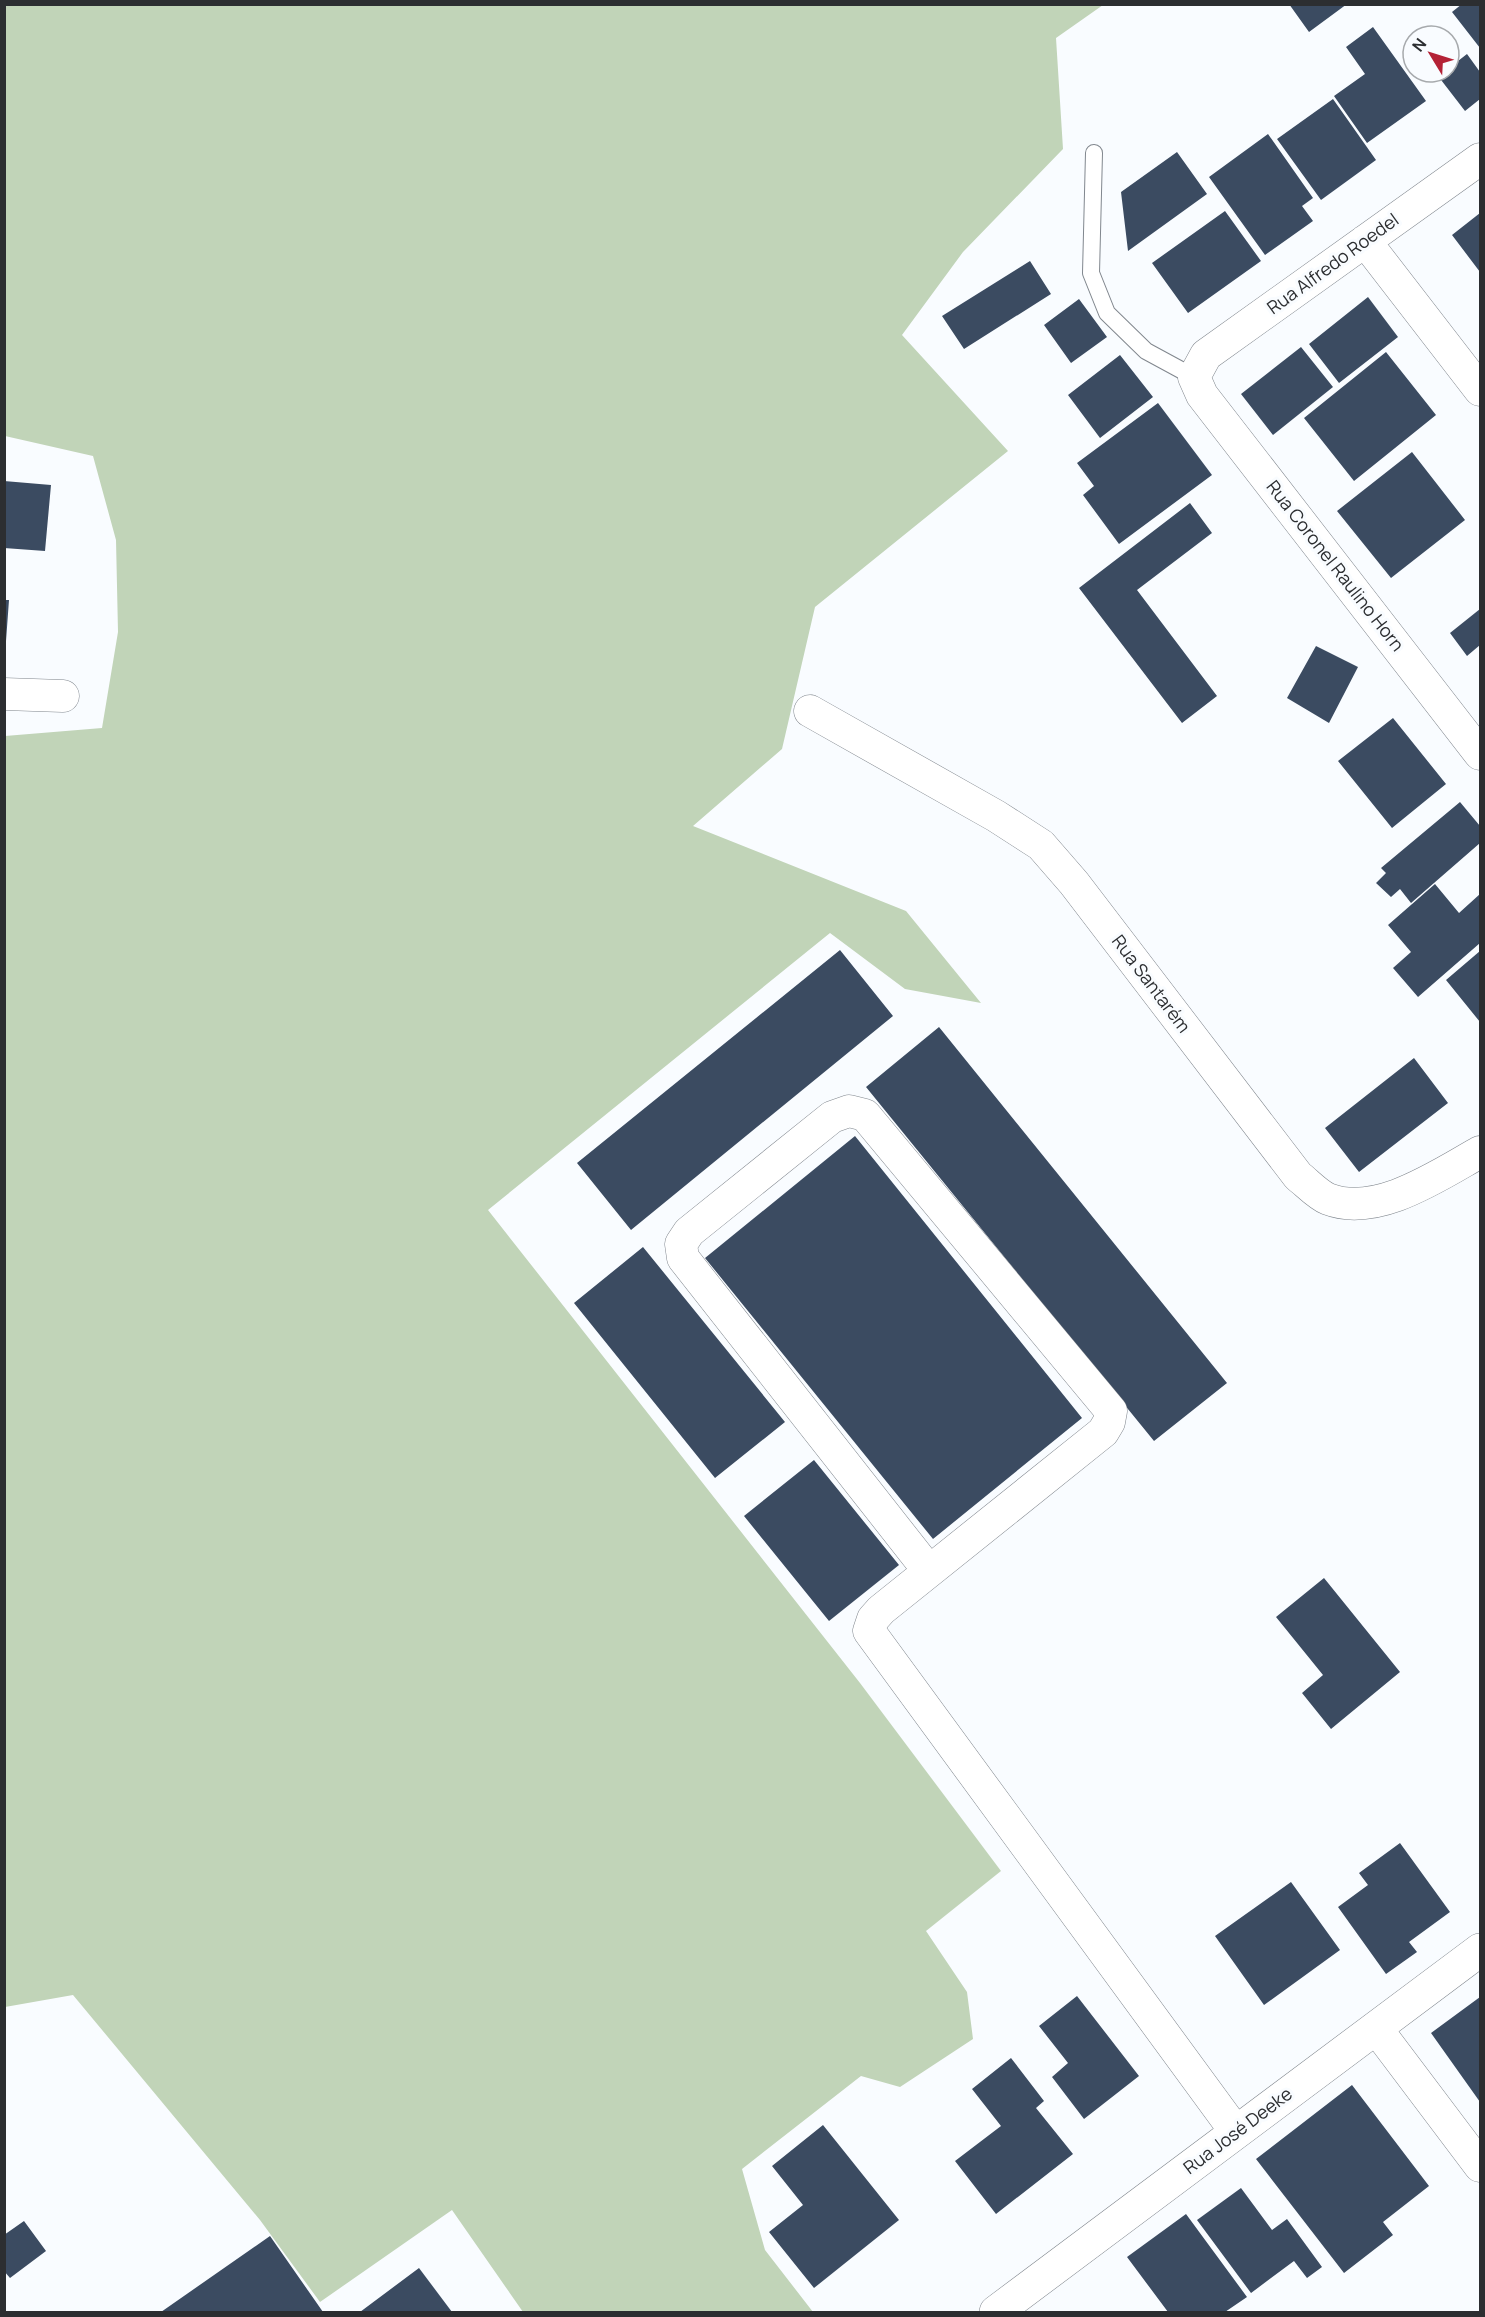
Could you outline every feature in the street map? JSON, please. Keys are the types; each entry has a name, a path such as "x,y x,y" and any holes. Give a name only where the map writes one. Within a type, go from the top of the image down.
{"street":[{"name":"Rua Alfredo Roedel","path":"1194,377 1206,356 1480,159"},
{"path":"1365,240 1480,390"},
{"name":"Rua Coronel Raulino Horn","path":"1194,377 1202,395 1480,754"},
{"path":"4,694 63,696"},
{"name":"Rua Santarém","path":"810,711 996,816 1041,845 1074,883 1298,1176 1327,1198 1353,1204 1380,1200 1421,1185 1480,1152"},
{"path":"930,1571 683,1258 681,1244 689,1232 832,1117 849,1111 865,1115 1111,1411 1109,1422 1103,1432 930,1571 881,1610 873,1619 869,1631 1236,2132"},
{"name":"Rua José Deeke","path":"996,2313 1480,1950"},
{"path":"1376,2028 1480,2166"}],"lane":[{"path":"1094,153 1091,273 1107,313 1146,351 1194,377"}],"green space":[{"path":"5,4 1103,5 1056,38 1063,149 963,252 902,335 1008,451 815,607 782,749 693,826 906,911 981,1003 905,989 830,933 488,1210 860,1683 1001,1871 926,1931 967,1992 973,2039 900,2087 861,2076 742,2169 765,2250 813,2312 523,2312 452,2210 320,2302 260,2220 73,1995 5,2007 5,736 102,728 118,632 116,540 93,456 5,436"}],"building":[{"path":"1289,4 1347,4 1309,32"},
{"path":"1462,4 1480,4 1480,48 1452,12"},
{"path":"1373,27 1401,66 1401,84 1414,84 1426,101 1367,143 1334,96 1365,74 1346,47"},
{"path":"1467,54 1480,72 1480,99 1465,111 1444,84 1461,84 1461,59"},
{"path":"1333,99 1376,160 1321,200 1277,139"},
{"path":"1268,134 1313,198 1302,206 1313,221 1265,255 1209,177"},
{"path":"1177,152 1207,194 1128,251 1121,192"},
{"path":"1225,211 1261,261 1188,313 1152,263"},
{"path":"1480,213 1480,272 1452,235"},
{"path":"1030,261 1051,294 964,349 942,316"},
{"path":"1368,297 1398,337 1339,383 1309,344"},
{"path":"1079,299 1107,337 1071,363 1044,325"},
{"path":"1301,347 1333,387 1273,435 1241,394"},
{"path":"1386,352 1436,415 1354,481 1304,418"},
{"path":"1120,355 1153,397 1100,438 1068,395"},
{"path":"1158,403 1212,475 1119,544 1083,495 1094,486 1077,463"},
{"path":"1412,452 1465,520 1391,578 1337,511"},
{"path":"4,481 51,485 45,551 4,548"},
{"path":"1190,503 1212,533 1137,590 1217,696 1182,723 1079,588"},
{"path":"4,600 9,600 6,641 4,641"},
{"path":"1480,609 1480,645 1467,656 1450,633"},
{"path":"1316,646 1358,667 1329,723 1287,698"},
{"path":"1393,718 1446,784 1392,828 1338,761"},
{"path":"1460,802 1480,826 1480,843 1411,903 1400,889 1391,897 1376,883 1386,873 1381,868"},
{"path":"1435,884 1459,913 1480,894 1480,943 1418,997 1393,968 1411,952 1388,925"},
{"path":"840,950 893,1016 631,1230 577,1163"},
{"path":"1480,951 1480,1022 1446,980"},
{"path":"939,1027 1227,1383 1154,1441 866,1087"},
{"path":"1414,1058 1448,1103 1359,1172 1325,1128"},
{"path":"855,1136 1082,1418 933,1539 705,1258"},
{"path":"643,1247 785,1422 715,1478 574,1303"},
{"path":"814,1460 899,1565 829,1621 744,1516"},
{"path":"1324,1578 1400,1672 1331,1729 1302,1693 1323,1675 1276,1617"},
{"path":"1400,1843 1450,1912 1409,1942 1417,1952 1386,1974 1338,1907 1368,1885 1359,1873"},
{"path":"1291,1882 1340,1950 1264,2005 1215,1936"},
{"path":"1077,1996 1139,2076 1084,2119 1052,2077 1068,2063 1039,2026"},
{"path":"1480,1997 1480,2102 1431,2033"},
{"path":"1011,2058 1044,2101 1036,2108 1073,2154 996,2214 955,2161 1001,2126 972,2089"},
{"path":"1352,2085 1429,2186 1383,2222 1393,2235 1344,2273 1256,2159"},
{"path":"823,2125 899,2220 814,2288 769,2232 803,2205 772,2166"},
{"path":"1241,2188 1272,2230 1287,2219 1322,2267 1307,2278 1294,2261 1251,2293 1197,2220"},
{"path":"1186,2214 1247,2297 1225,2312 1168,2312 1127,2257"},
{"path":"24,2221 46,2251 10,2278 4,2271 4,2235"},
{"path":"270,2236 323,2312 161,2312"},
{"path":"419,2268 452,2312 360,2312"}]}
